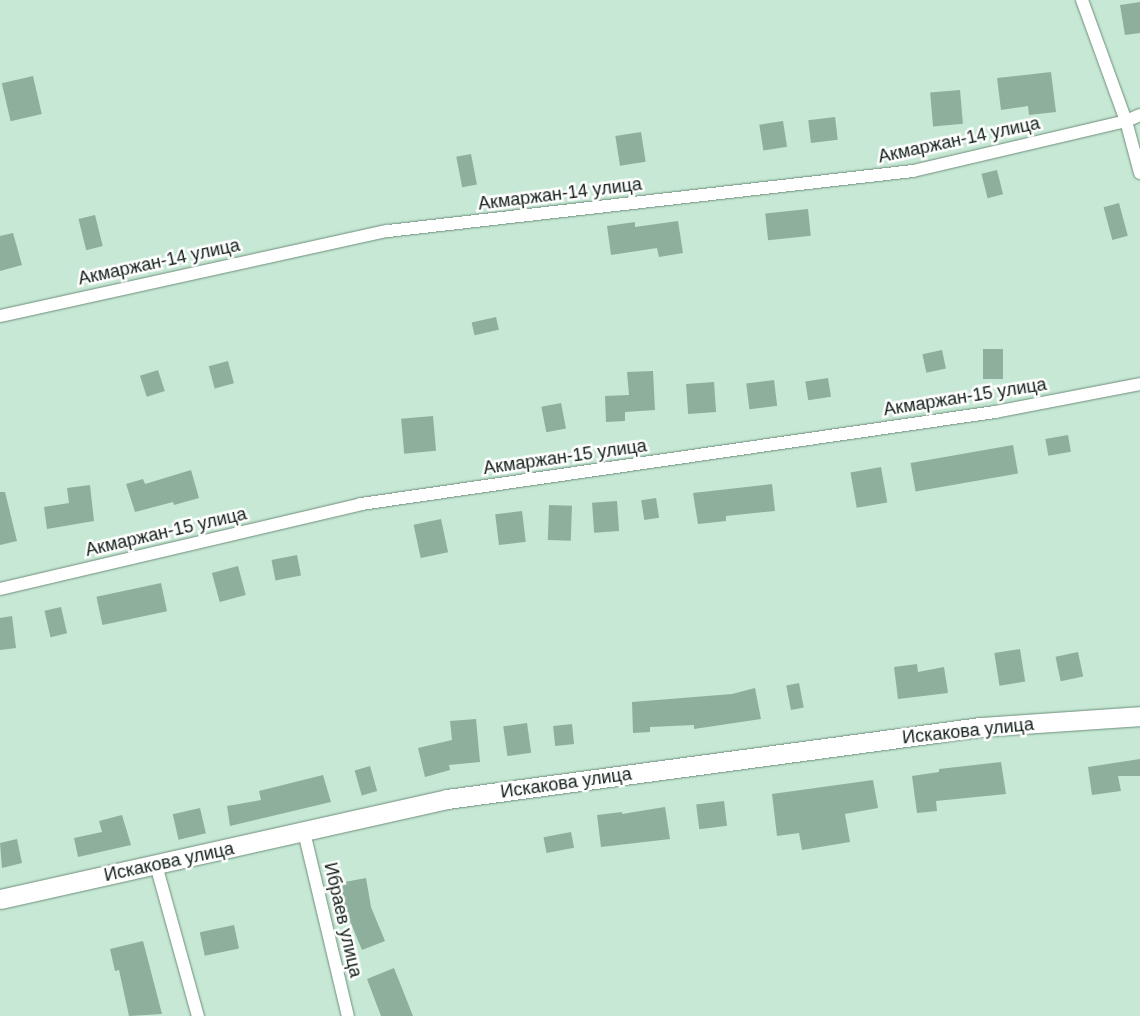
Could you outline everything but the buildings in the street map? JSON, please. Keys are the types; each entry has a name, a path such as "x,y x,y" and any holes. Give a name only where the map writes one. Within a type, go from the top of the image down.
{"street":[{"path":"1082,0 1126,121 1140,173"},
{"name":"Акмаржан-14 улица","path":"0,316 388,231 913,171 1126,121 1140,115"},
{"name":"Акмаржан-15 улица","path":"0,589 361,504 996,412 1140,384"},
{"name":"Искакова улица","path":"0,899 447,799 980,727 1140,716"},
{"name":"Ибраев улица","path":"304,832 348,1016"},
{"path":"156,865 198,1016"}]}
